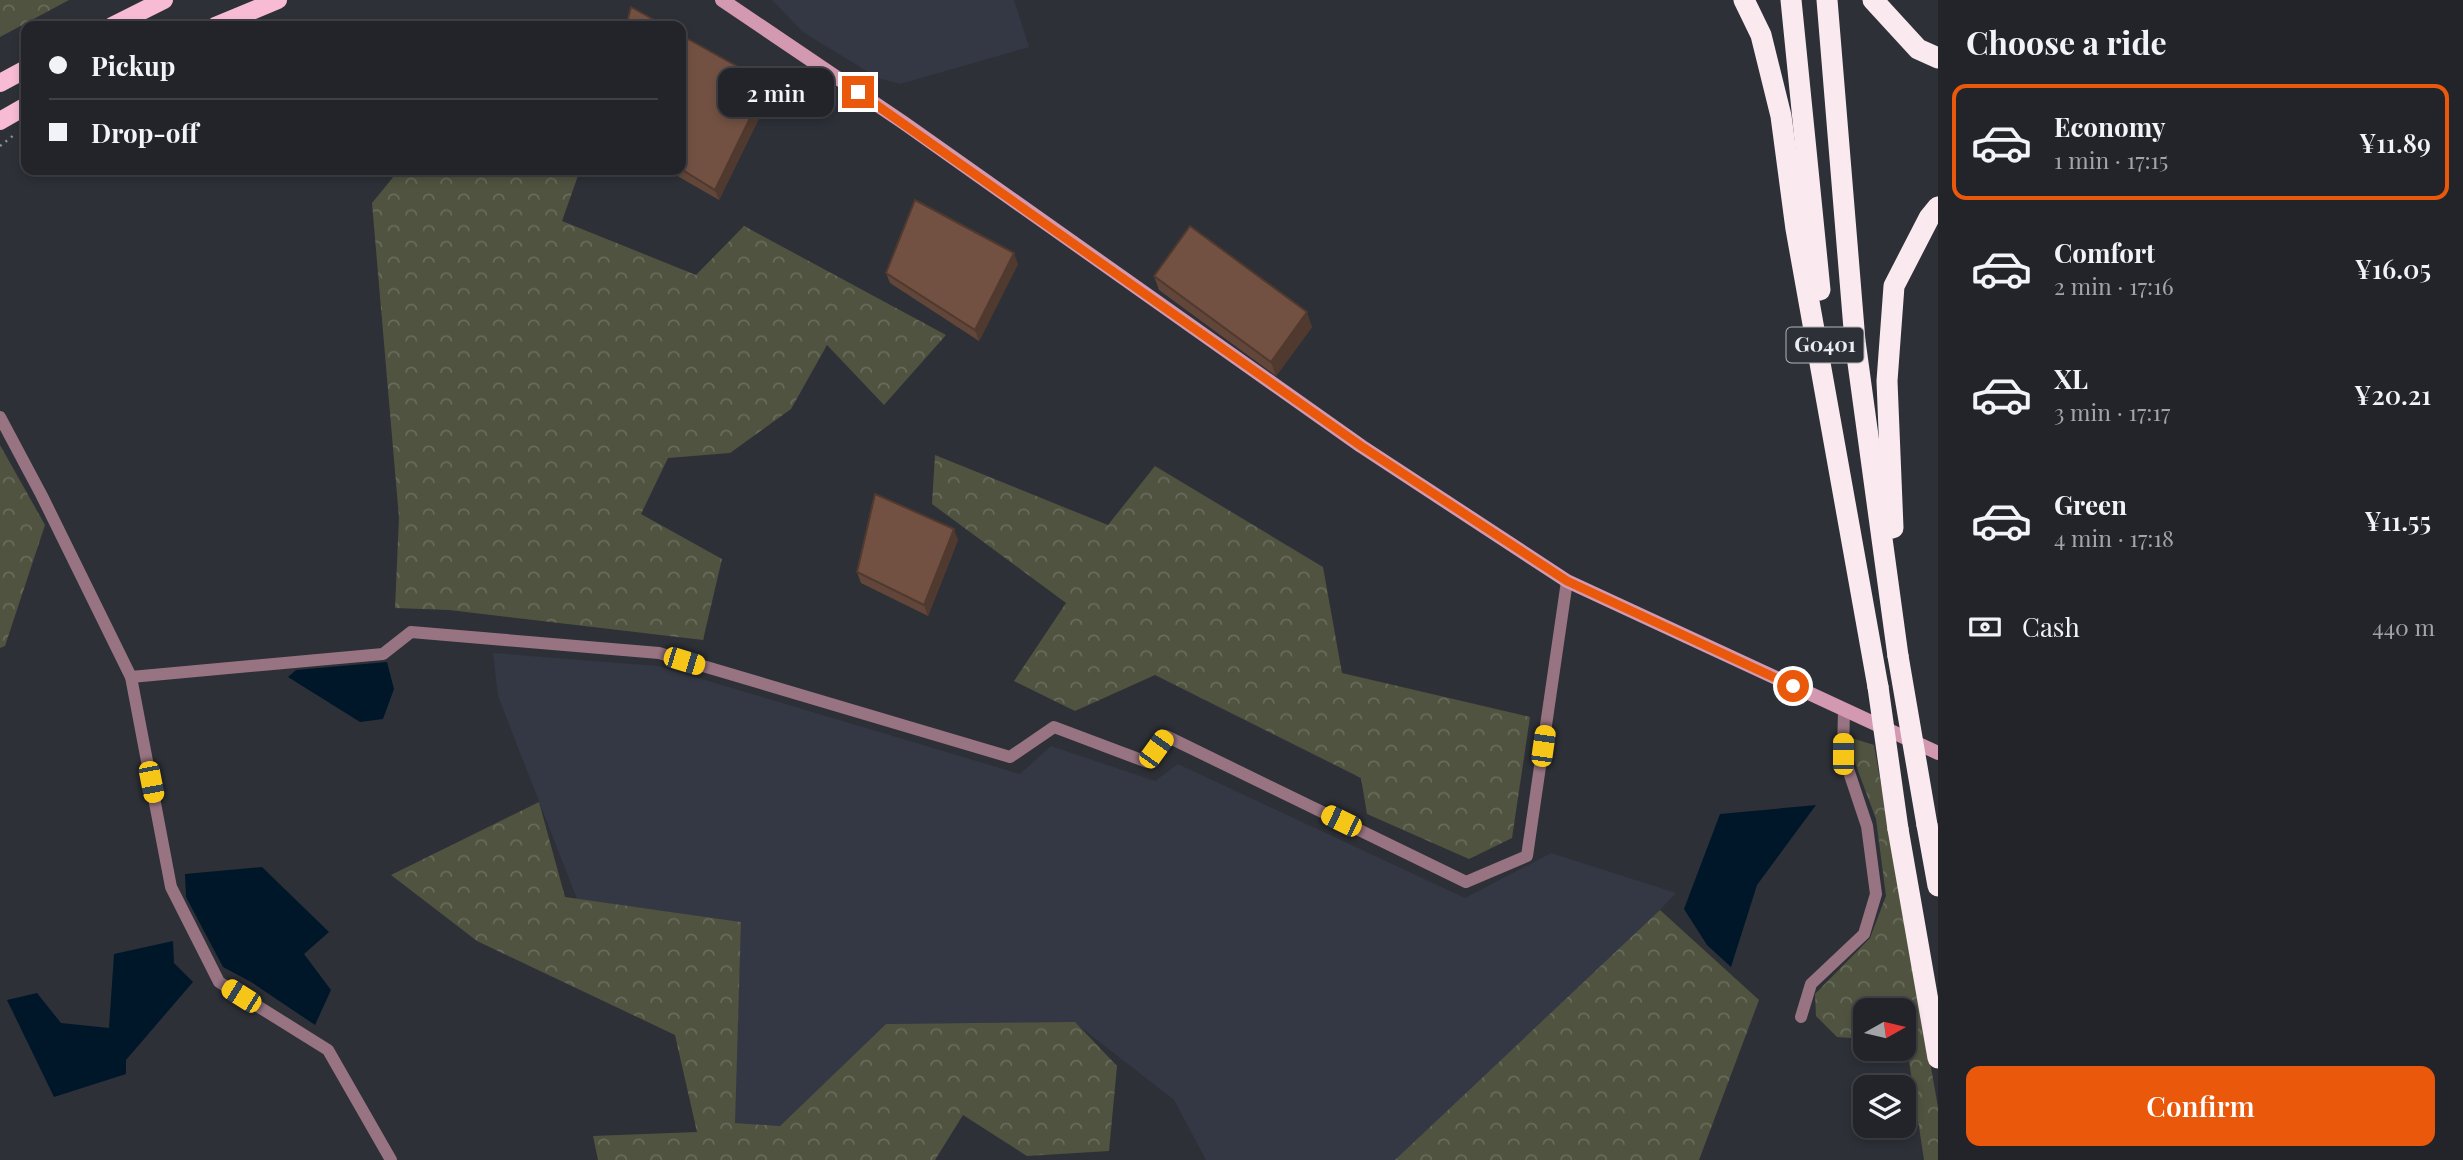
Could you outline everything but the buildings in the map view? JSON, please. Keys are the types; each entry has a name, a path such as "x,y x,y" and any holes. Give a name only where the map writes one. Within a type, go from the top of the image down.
{"highway":[{"path":"1744,0 1761,35 1781,117 1798,243 1878,687"},
{"name":"G0401","path":"1791,0 1825,345 1898,829 1938,1059"},
{"name":"G0401","path":"1826,0 1855,341 1898,656 1938,886"},
{"path":"1873,0 1918,49 1938,58"},
{"path":"1898,656 1886,381 1894,286 1929,218 1938,206"}],"main road":[{"path":"122,21 164,0"},
{"path":"227,21 278,0"},
{"path":"722,0 904,123 1361,446 1567,581 1938,753"},
{"path":"0,83 21,72"},
{"path":"0,121 21,109"}],"street":[{"path":"0,417 131,677 171,887 219,982 328,1050 391,1160"},
{"path":"131,677 383,654 411,632 659,653 1010,757 1054,727 1147,762 1166,736 1466,882 1527,856 1567,581"},
{"path":"1801,1017 1811,984 1864,934 1876,894 1867,826 1843,754 1843,710"}],"path":[{"path":"0,146 14,135"}],"shaded area":[{"path":"772,0 1014,0 1029,47 900,84 878,78 803,32"},
{"path":"493,653 658,666 1020,774 1051,746 1155,781 1178,764 1465,898 1551,853 1676,893 1604,969 1398,1160 1206,1160 1174,1100 1074,1022 886,1024 780,1126 734,1123 741,922 577,899 498,696"}],"green space":[{"path":"0,0 69,0 30,21 21,21 21,26 0,37"},
{"path":"395,175 578,175 562,221 696,275 744,226 946,335 884,405 827,345 791,409 730,453 668,458 641,514 722,559 703,640 449,610 395,608 399,518 372,203"},
{"path":"0,445 45,525 5,646 0,648"},
{"path":"935,455 1108,525 1155,466 1323,567 1342,673 1530,717 1512,838 1469,859 1367,814 1361,778 1155,675 1075,711 1014,681 1066,603 932,504"},
{"path":"1845,736 1874,745 1938,1107 1938,1160 1924,1160 1916,1107 1916,1075 1911,1075 1909,1061 1916,1061 1916,998 1853,998 1853,1038 1837,1037 1816,1016 1815,994 1870,938 1886,896 1876,819"},
{"path":"539,802 565,897 741,922 735,1123 780,1126 886,1024 1075,1022 1117,1066 1109,1151 1027,1156 963,1115 935,1160 598,1160 593,1136 697,1132 675,1035 477,941 391,875"},
{"path":"1660,910 1759,1000 1699,1160 1395,1160"}],"water":[{"path":"387,662 394,689 383,719 360,722 288,677 296,670"},
{"path":"1816,805 1757,885 1731,967 1707,945 1684,909 1720,814"},
{"path":"262,867 329,932 304,954 331,990 315,1025 251,982 223,967 186,897 185,874"},
{"path":"173,941 174,963 193,982 126,1060 126,1074 54,1097 7,1000 37,993 61,1023 109,1028 114,954"}],"route":[{"path":"858,92 1361,446 1567,581 1793,686"}]}
